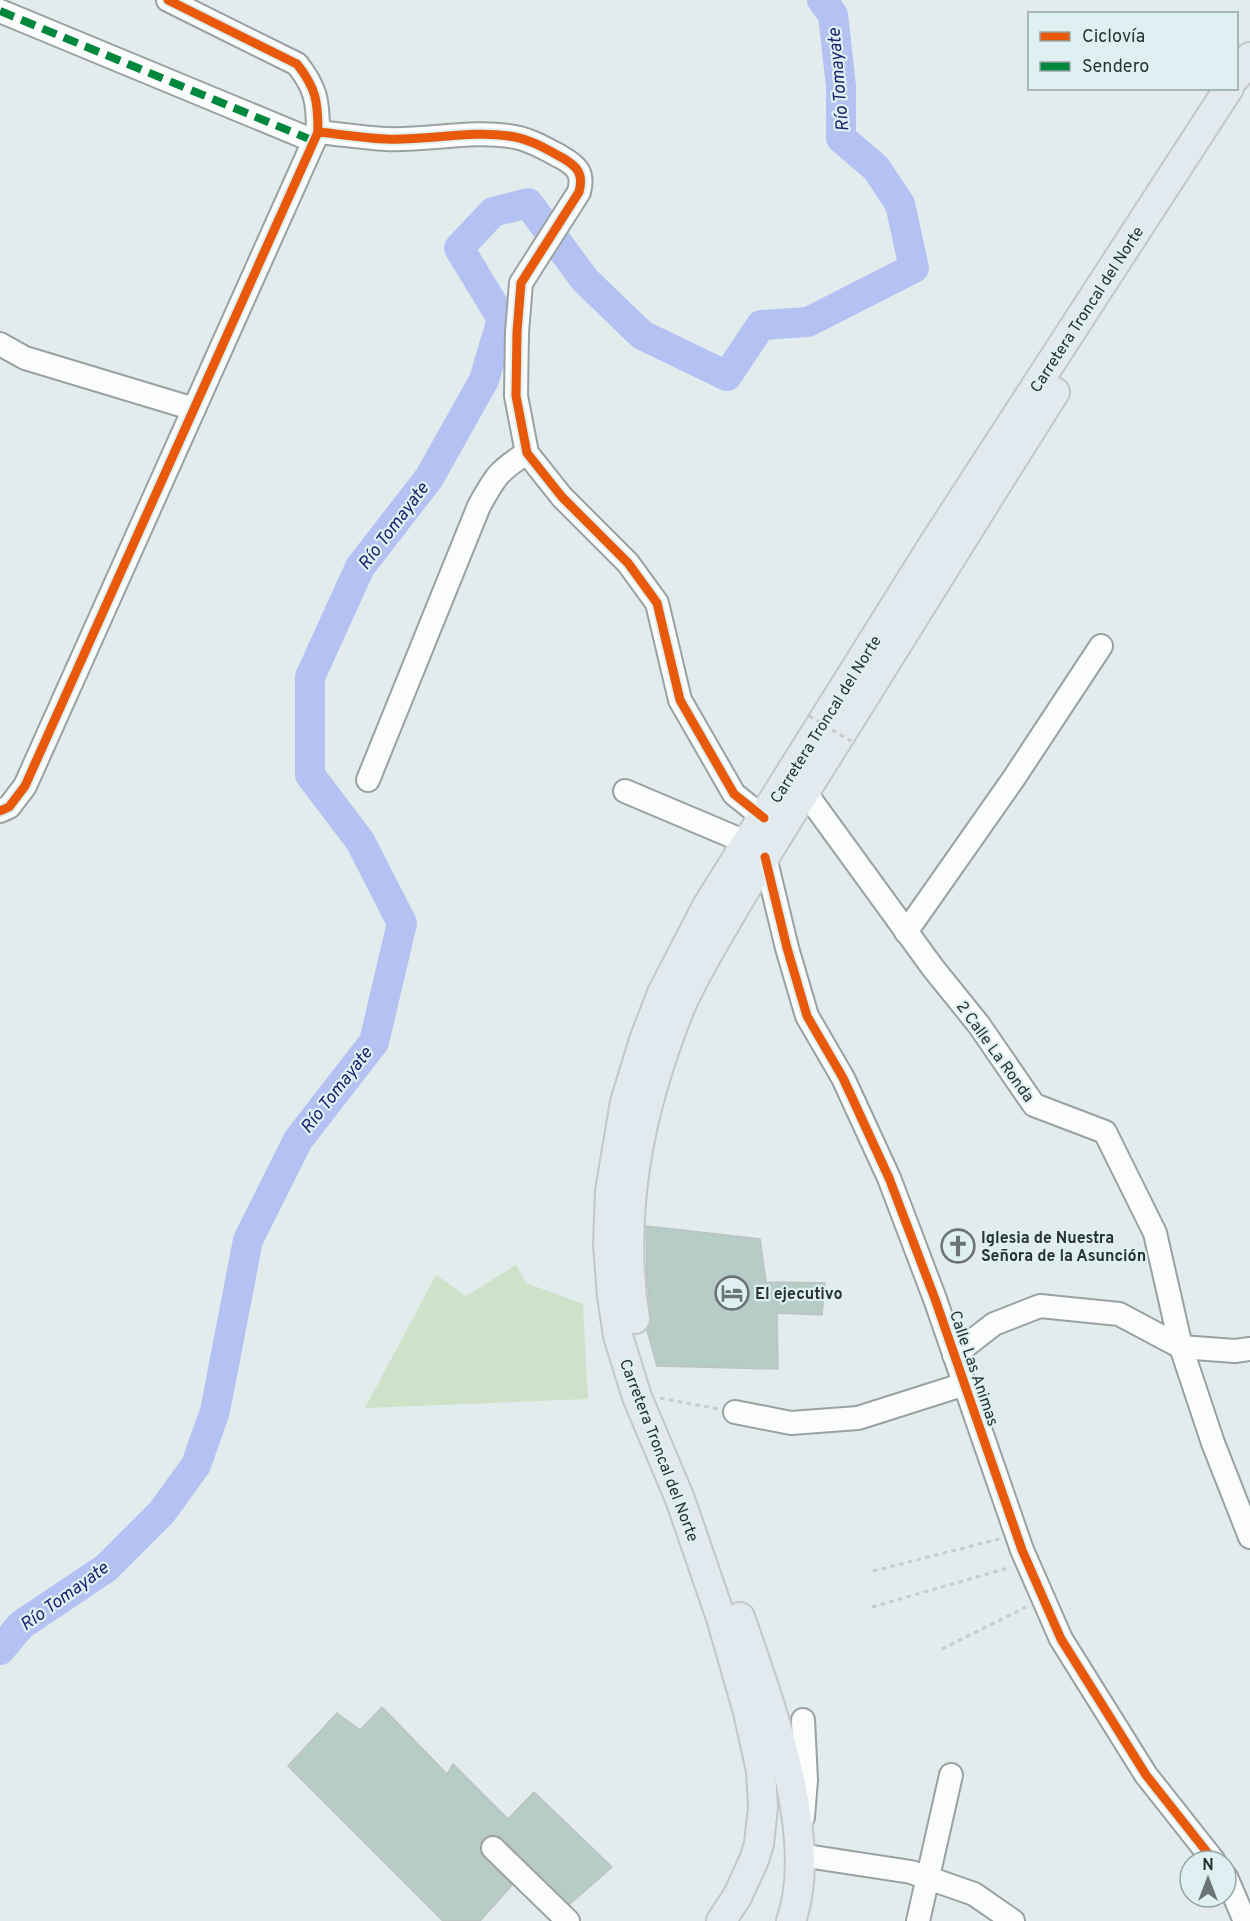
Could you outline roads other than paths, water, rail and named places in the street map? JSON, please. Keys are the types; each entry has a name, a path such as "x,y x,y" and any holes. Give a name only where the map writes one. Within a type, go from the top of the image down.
{"main road":[{"path":"1238,74 1250,57"},
{"name":"Carretera Troncal del Norte","path":"722,1921 748,1878 759,1844 764,1792 748,1712 721,1618 680,1499 629,1375 618,1336 608,1245 610,1191 625,1102 644,1040 662,993 707,906 805,792 1250,86"},
{"name":"Carretera Troncal del Norte","path":"791,1921 800,1875 799,1844 785,1764 761,1680 706,1522 658,1397 638,1335 631,1291 631,1200 637,1151 658,1072 681,1008 756,850 764,818 936,540 1228,90"},
{"path":"742,1921 750,1921"}],"street":[{"path":"0,811 9,807 24,786 316,137 318,111 311,82 297,64 168,0"},
{"path":"0,11 316,137 387,139 489,135 516,137 550,151 572,163 579,170 582,177 581,185 575,200 521,284 517,332 516,396 527,453 562,497 628,563 657,603 680,700 734,794 764,818"},
{"path":"0,344 24,358 194,409"},
{"path":"368,780 479,506 493,481 506,466 527,453"},
{"path":"906,932 1014,778 1101,646"},
{"path":"625,791 756,850"},
{"name":"2 Calle La Ronda","path":"805,792 906,932 979,1025 1034,1105 1105,1132 1155,1233 1181,1347 1213,1443 1250,1537"},
{"name":"Calle Las Animas","path":"756,850 807,1016 843,1078 889,1178 965,1384 1017,1534 1061,1639 1146,1775 1205,1849"},
{"path":"954,1354 994,1324 1040,1306 1119,1314 1181,1347 1235,1352 1250,1349"},
{"path":"735,1412 791,1423 858,1418 965,1384"},
{"path":"803,1720 806,1780 799,1844 911,1872 974,1894 1013,1921"},
{"path":"918,1921 951,1775"},
{"path":"493,1848 568,1921"},
{"path":"1238,1905 1245,1921"}],"waterway":[{"name":"Río Tomayate","path":"0,1650 21,1625 106,1568 162,1512 196,1465 215,1411 248,1240 298,1140 374,1042 402,923 360,841 310,775 310,677 360,567 429,478 484,380 502,319 459,248 493,212 528,203 585,280 642,335 727,376 761,325 808,322 914,268 900,204 876,168 841,138 841,86 833,15 822,0"}],"place":[{"name":"Iglesia de Nuestra Señora de la Asunción","path":"958,1246"},
{"name":"El ejecutivo","path":"732,1293"}]}
